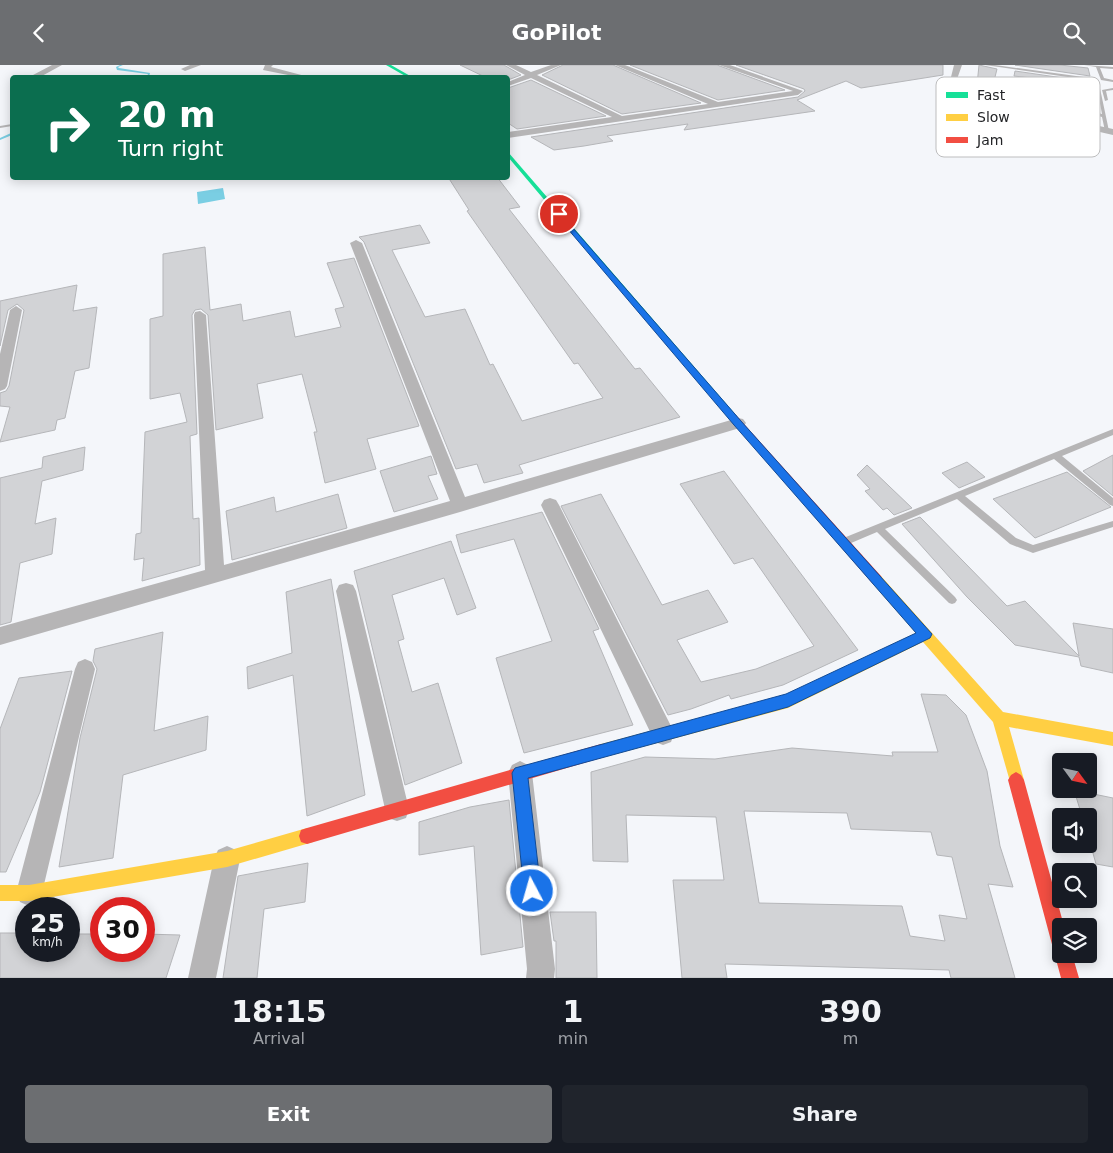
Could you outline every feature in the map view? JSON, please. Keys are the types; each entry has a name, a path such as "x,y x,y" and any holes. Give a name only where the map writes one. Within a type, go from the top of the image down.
{"street":[{"path":"37,75 58,65"},
{"path":"185,69 197,65"},
{"path":"269,65 266,67 297,75"},
{"path":"388,65 406,75"},
{"path":"510,65 620,118"},
{"path":"510,83 557,65"},
{"path":"620,65 717,104"},
{"path":"510,135 798,93 799,91 723,65"},
{"path":"954,77 958,65"},
{"path":"510,156 738,423 999,718 1053,918"},
{"path":"356,243 460,505"},
{"path":"0,386 16,310"},
{"path":"200,315 215,574"},
{"path":"0,636 460,505 738,423"},
{"path":"550,505 663,734"},
{"path":"346,591 397,809"},
{"path":"0,893 28,893 227,859 520,773 788,701 926,634"},
{"path":"28,893 85,669"},
{"path":"999,718 1113,739"},
{"path":"520,773 541,969 540,978"},
{"path":"202,978 227,859"},
{"path":"1066,963 1070,978"}],"lane":[{"path":"987,65 1085,77"},
{"path":"1086,65 1113,68"},
{"path":"1098,67 1102,79 1113,81"},
{"path":"1111,132 1104,89 1113,89"},
{"path":"1100,96 1104,115 1111,132"},
{"path":"1100,114 1104,115"},
{"path":"844,542 1109,434 1113,441"},
{"path":"1056,456 1113,503"},
{"path":"960,496 1013,541 1033,549 1113,524"},
{"path":"879,528 952,600"}],"water":[{"path":"223,188 225,199 198,204 197,192"}],"building":[{"path":"460,65 504,65 521,75 510,79 510,75 481,75"},
{"path":"563,65 613,65 701,103 622,114 542,75"},
{"path":"630,65 717,65 785,90 718,100"},
{"path":"736,65 943,65 943,75 861,88 846,81 797,100 815,111 684,130 688,124 607,136 613,141 584,146 554,150 531,137 798,97 805,91 804,89"},
{"path":"979,65 997,69 995,77 978,77"},
{"path":"1015,65 1060,65 1088,68 1090,76"},
{"path":"1015,71 1056,77 1023,77 1014,76"},
{"path":"531,80 606,116 517,129 510,124 510,87"},
{"path":"450,180 499,180 520,207 509,209 635,369 640,368 680,417 519,465 523,473 484,483 477,464 456,469 364,242 359,237 420,225 430,243 392,250 425,317 465,309 490,365 493,364 522,421 603,398 578,363 574,364 467,211 469,210"},
{"path":"205,247 210,310 241,304 243,321 290,311 295,337 341,327 335,309 344,307 327,263 354,258 419,426 367,439 376,469 325,483 314,432 317,432 302,374 257,384 263,418 216,430 208,315 201,309 195,310 192,315 197,434 190,436 193,519 199,518 200,565 142,581 144,558 134,560 136,534 141,533 145,432 187,422 180,393 150,399 150,319 163,316 163,254"},
{"path":"77,285 73,311 97,307 89,368 75,371 65,418 57,420 55,430 0,442 10,407 0,406 0,393 6,391 9,386 24,310 17,304 8,310 0,346 0,301"},
{"path":"85,447 83,470 42,481 35,524 56,518 52,554 20,563 11,622 0,625 0,478 42,468 43,457"},
{"path":"1113,455 1113,496 1083,471"},
{"path":"431,456 437,474 428,476 438,499 394,512 380,471"},
{"path":"967,462 985,477 959,488 942,473"},
{"path":"867,465 912,508 894,515 887,508 883,510 865,491 870,489 857,475"},
{"path":"724,471 858,650 783,685 731,699 729,695 668,715 561,506 601,494 662,605 708,590 728,622 677,640 701,682 756,669 814,646 753,558 734,564 680,484"},
{"path":"1067,472 1111,507 1035,538 993,499"},
{"path":"338,494 347,528 232,560 226,511 274,497 276,512"},
{"path":"542,512 599,629 593,631 633,725 524,753 496,658 552,641 514,539 461,553 456,535"},
{"path":"920,517 1007,606 1025,601 1079,656 1073,623 1113,629 1113,673 1081,666 1079,657 1015,645 967,597 902,524"},
{"path":"451,541 476,608 457,615 444,578 392,595 404,639 398,641 412,692 438,683 462,763 405,785 354,571"},
{"path":"331,579 365,795 307,816 293,675 248,689 247,667 292,653 286,592"},
{"path":"163,632 154,731 208,716 206,750 123,775 113,858 59,867 80,738 97,669 93,661 95,649"},
{"path":"72,671 40,792 6,872 0,872 0,729 19,678"},
{"path":"921,694 946,695 966,715 987,771 1000,846 1013,887 988,884 1015,978 951,978 949,970 725,964 727,978 682,978 673,880 724,880 716,817 626,815 628,862 593,861 591,772 645,757 715,759 792,748 893,756 892,752 938,752","holes":["744,811 847,813 851,829 931,832 937,855 952,857 967,919 939,915 945,941 910,936 902,906 759,903"]},
{"path":"1098,795 1113,798 1113,867 1097,864 1093,853 1097,853 1097,808 1080,808 1076,798 1097,798"},
{"path":"509,800 523,947 481,955 474,846 419,855 419,822 470,807"},
{"path":"308,863 305,902 264,909 257,978 223,978 238,876"},
{"path":"550,912 596,912 597,978 556,978 556,941 554,941"},
{"path":"0,933 15,933 15,962 80,962 80,934 90,934 90,962 155,962 155,934 180,935 166,978 0,978"}],"waterway":[{"path":"122,65 117,67 118,69 149,73 148,75"},
{"path":"0,139 10,135"}],"traffic: fast":[{"path":"388,65 406,75"},
{"path":"510,156 732,416"}],"traffic: slow":[{"path":"877,580 999,718 1016,780"},
{"path":"601,751 788,701 926,634"},
{"path":"999,718 1113,739"},
{"path":"0,893 29,893 227,859 307,836"}],"traffic: jam":[{"path":"732,416 877,580"},
{"path":"307,836 601,751"},
{"path":"1016,780 1053,918"},
{"path":"1066,963 1070,978"}],"route":[{"path":"532,891 520,773 788,701 926,634 738,423 559,214"}]}
